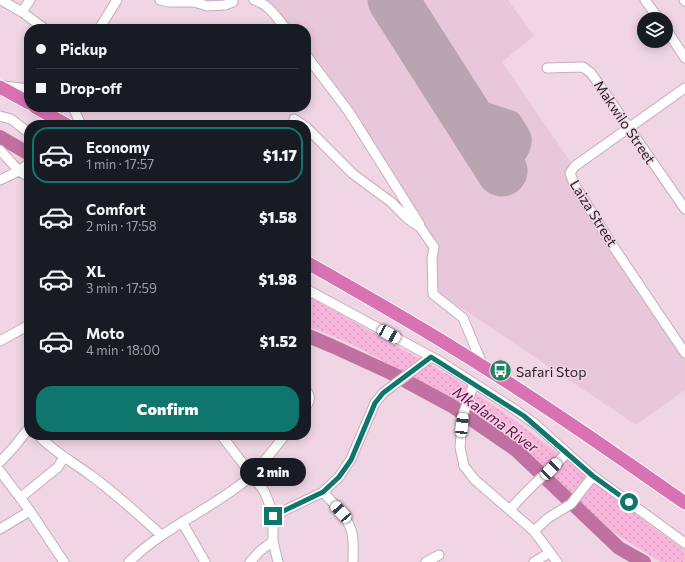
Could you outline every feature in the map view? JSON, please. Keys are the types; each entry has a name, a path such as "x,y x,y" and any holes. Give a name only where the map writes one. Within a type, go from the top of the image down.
{"highway":[{"path":"0,87 24,100"},
{"path":"311,265 399,315 483,366 537,401 685,503"}],"street":[{"path":"1,0 22,12 38,24"},
{"path":"22,12 30,0"},
{"path":"102,24 117,0"},
{"path":"160,0 169,2 194,2 207,6 225,5 233,2"},
{"path":"254,0 262,2 268,7 282,24"},
{"path":"648,1 655,12"},
{"path":"673,36 682,46 685,58"},
{"path":"311,62 349,112 434,247 432,259 433,294 463,318 483,366"},
{"name":"Makwilo Street","path":"547,68 579,67 587,69 591,73 685,209"},
{"path":"0,87 24,89"},
{"name":"Laiza Street","path":"685,88 575,166 571,169 570,173 571,179 611,243 685,353"},
{"path":"0,116 11,120 24,129"},
{"path":"311,132 353,174 391,202 408,219 420,226"},
{"path":"1,152 19,171 24,174"},
{"path":"0,180 24,167"},
{"path":"311,291 431,357 474,383 529,420 593,476 685,543"},
{"path":"0,342 24,328"},
{"path":"273,516 323,492 345,470 351,460 378,398 431,357"},
{"path":"474,383 463,415 460,447 464,466 475,480 534,531 557,562"},
{"path":"0,462 24,434"},
{"path":"43,440 52,449 112,492 161,535"},
{"path":"225,440 264,491 273,516 273,541 278,562"},
{"path":"129,562 161,535 221,498 245,481 281,440"},
{"path":"510,510 526,492 567,453"},
{"path":"20,498 58,467 64,457"},
{"path":"0,470 30,511 64,562"},
{"path":"534,531 548,518 571,504 593,476"},
{"path":"323,492 341,512 348,524 352,534 353,562"},
{"path":"0,529 30,511"},
{"path":"182,522 205,562"},
{"path":"250,562 260,551 273,541"},
{"path":"534,562 549,553"},
{"path":"426,562 439,555"}],"shaded area":[{"path":"266,0 508,0 534,36 502,62 570,161 567,181 685,360 685,390 636,425 436,291 438,249 347,104 311,57 311,24 285,24"},
{"path":"311,298 454,378 517,422 662,534 685,550 685,562 661,562 613,532 506,432 444,395 351,344 311,327"}],"waterway":[{"name":"Mkalama River","path":"0,137 24,151"},
{"name":"Mkalama River","path":"311,337 391,373 452,406 516,450 619,548 644,562"}],"taxiway":[{"path":"459,104 511,121 521,138 521,143 515,155 500,168"}],"runway":[{"path":"393,0 502,171"}],"place":[{"name":"Safari Stop","path":"501,371"}],"route":[{"path":"273,516 323,492 339,477 351,460 375,403 383,393 431,357 514,409 535,424 593,476 629,502"}]}
